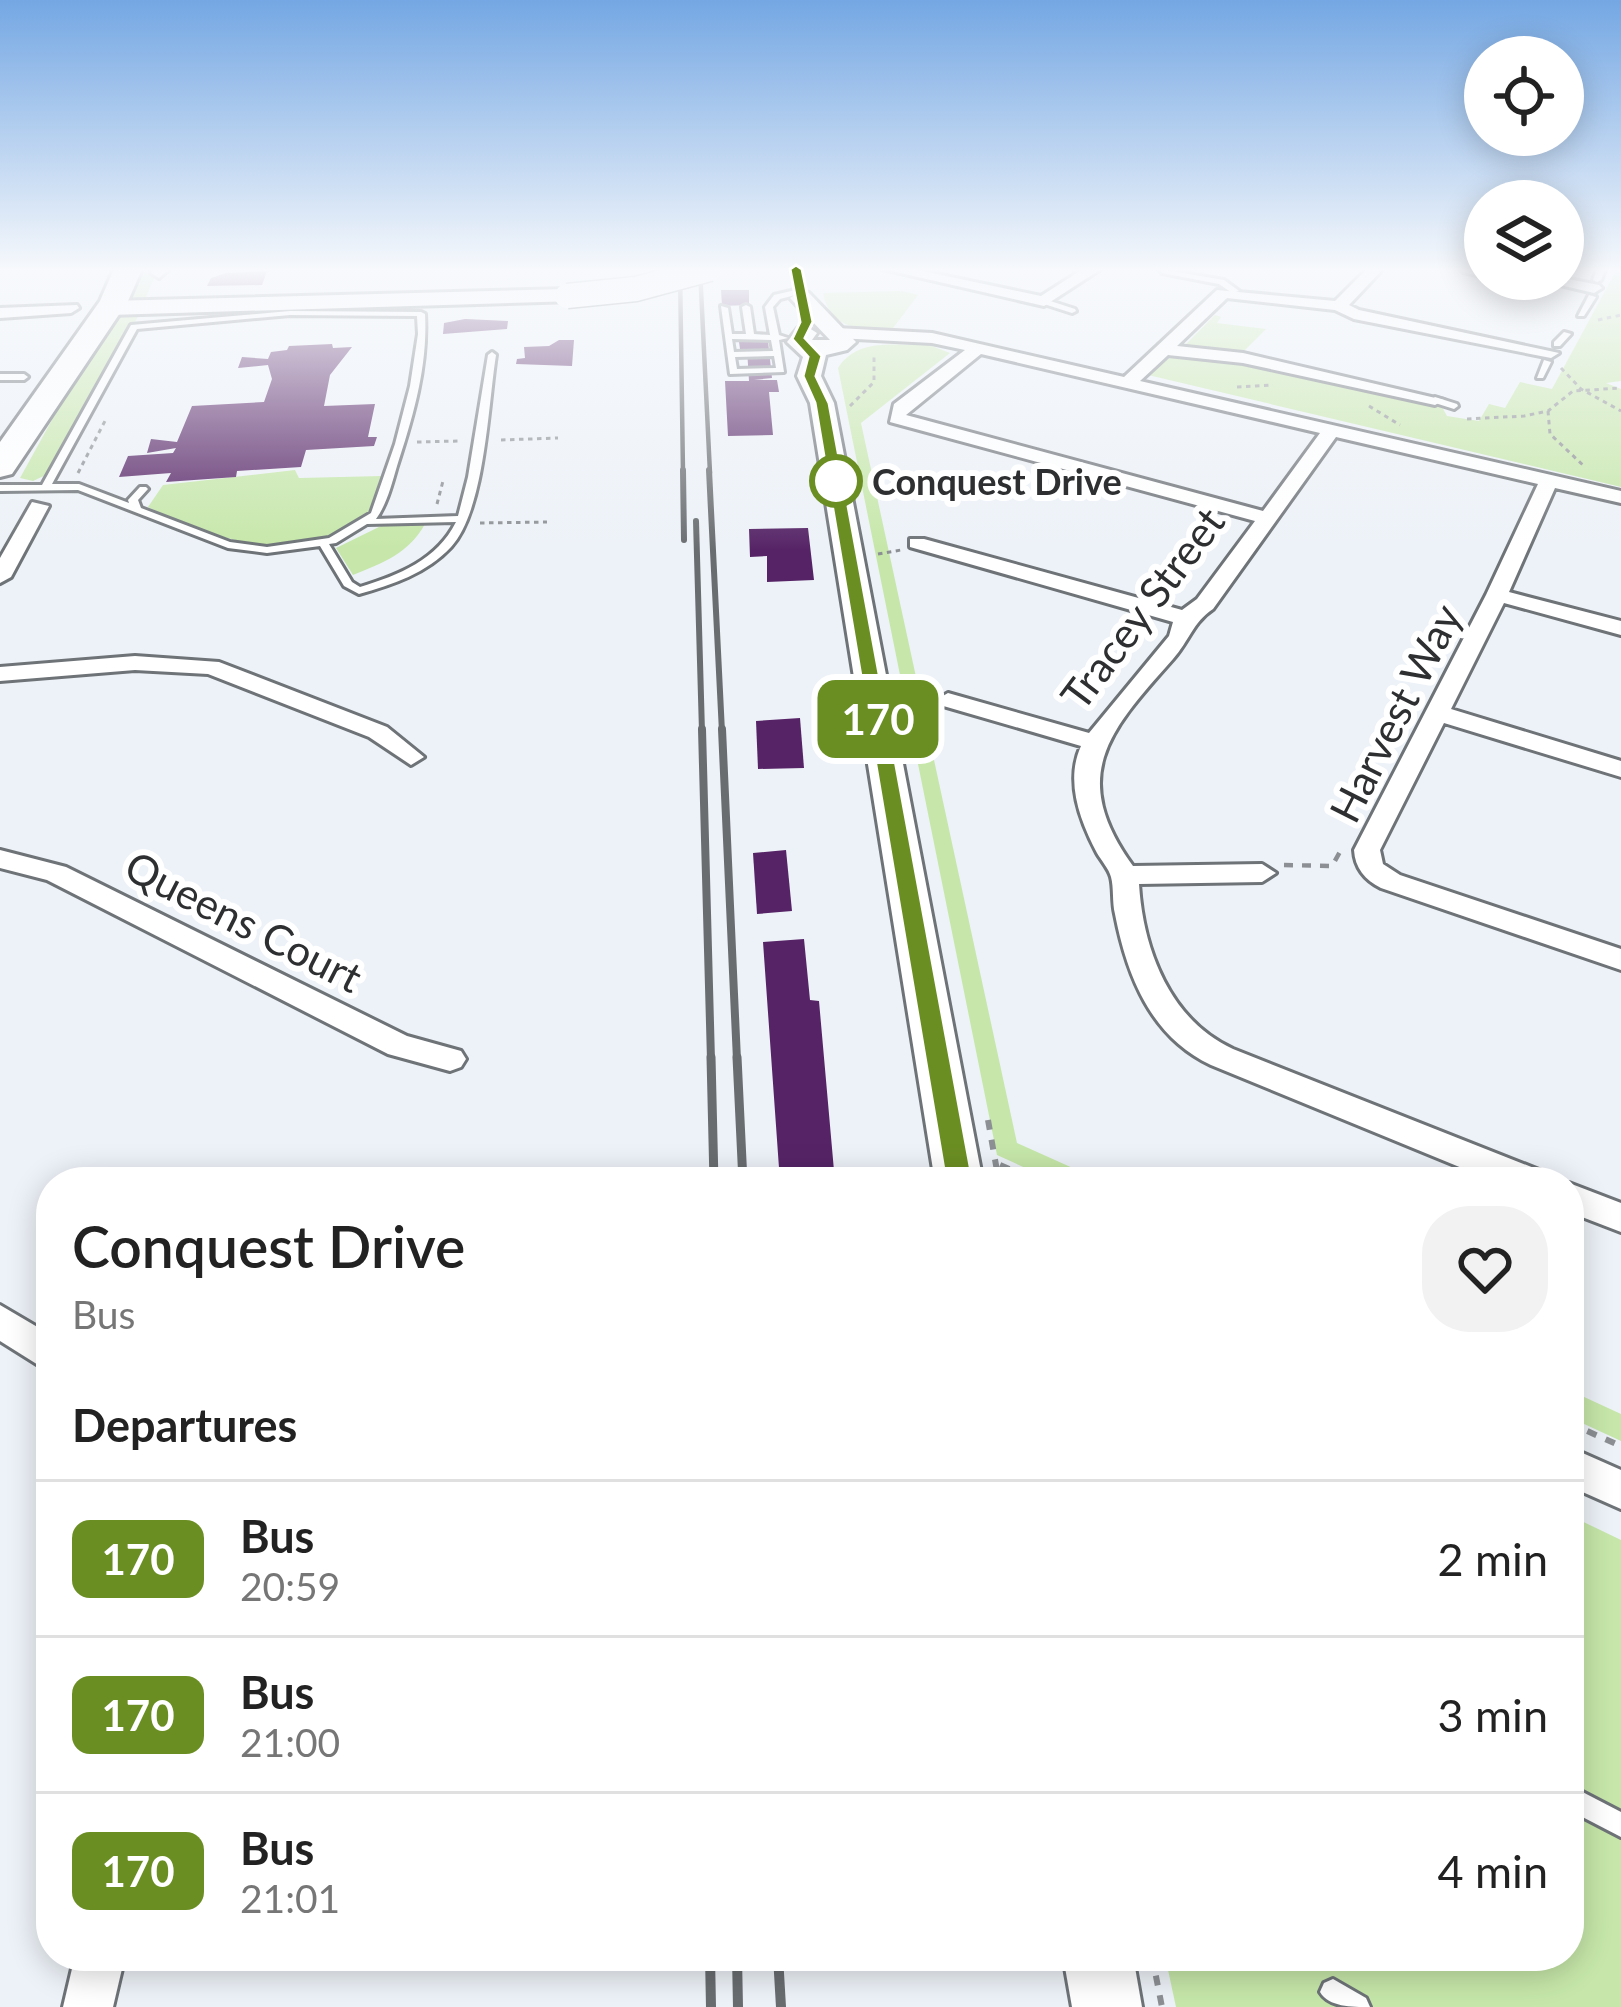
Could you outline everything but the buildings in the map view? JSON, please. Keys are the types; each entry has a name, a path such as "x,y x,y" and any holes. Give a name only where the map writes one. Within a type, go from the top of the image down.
{"highway":[{"path":"0,412 28,363"},
{"path":"0,467 71,363"}],"street":[{"path":"813,363 809,376 822,403 964,1167"},
{"path":"822,403 828,363"},
{"path":"959,363 900,408 896,418 1266,518"},
{"path":"1040,363 1621,496"},
{"path":"1131,381 1150,363"},
{"path":"1264,363 1435,400"},
{"name":"Tracey Street","path":"1332,430 1205,604 1185,618 1180,638 1096,743 1085,777 1109,856 1125,875 1125,912 1167,1016 1195,1044 1495,1167"},
{"name":"Harvest Way","path":"1549,480 1497,595 1371,841 1368,862 1384,878 1621,960"},
{"path":"0,578 43,495"},
{"path":"917,543 1185,618"},
{"path":"1497,595 1621,628"},
{"path":"0,674 135,663 211,667 378,732 411,757"},
{"path":"948,700 1096,743"},
{"path":"1435,712 1621,770"},
{"name":"Queens Court","path":"0,859 56,873 399,1046 450,1059"},
{"path":"1125,875 1262,873"},
{"path":"1584,1203 1621,1218"},
{"path":"0,1321 36,1346"},
{"path":"1584,1473 1621,1490"},
{"path":"88,2007 96,1971"},
{"path":"1101,1971 1107,2007"}],"lane":[{"path":"43,495 115,363"},
{"path":"371,522 392,467 417,363"},
{"path":"323,543 348,584 359,591 430,560 453,538 462,519 491,363"},
{"path":"1435,400 1456,407"},
{"path":"0,488 43,495 79,487 228,544 267,550 323,543 371,522 462,519"},
{"path":"137,510 133,500 142,489"},
{"path":"1584,1805 1621,1825"},
{"path":"1333,1992 1357,2007"}],"path":[{"path":"1558,363 1568,379 1621,410"},
{"path":"1597,475 1561,449 1546,422 1554,404 1582,389 1621,388"},
{"path":"870,554 894,554 917,543"},
{"path":"1262,873 1285,865 1331,866 1350,834 1371,841"},
{"path":"1584,1430 1621,1446"},
{"path":"1154,1971 1162,2007"}],"green space":[{"path":"83,363 111,363 46,475 33,481 20,478"},
{"path":"842,363 938,363 861,423 1017,1143 1071,1167 1023,1167 997,1155 838,368"},
{"path":"1161,363 1244,363 1429,402 1442,407 1447,416 1479,421 1489,404 1505,408 1520,382 1552,389 1566,363 1621,363 1621,381 1606,383 1621,389 1621,487 1148,375"},
{"path":"295,470 299,478 381,476 363,519 340,535 314,544 256,544 227,538 148,507 163,485"},
{"path":"425,524 403,550 353,575 336,548 383,525"},
{"path":"1584,1397 1621,1414 1621,1441 1584,1424"},
{"path":"1584,1522 1621,1540 1621,2007 1176,2007 1168,1971 1584,1971"}],"railway":[{"path":"681,363 683,473"},
{"path":"705,363 710,473"},
{"path":"683,470 684,540"},
{"path":"709,470 722,732"},
{"path":"696,521 702,732"},
{"path":"702,729 711,1060"},
{"path":"722,729 737,1060"},
{"path":"711,1057 714,1167"},
{"path":"737,1057 742,1167"},
{"path":"710,1971 711,2007"},
{"path":"737,1971 738,2007"},
{"path":"779,1971 781,2007"}],"bus line":[{"name":"170","path":"813,363 809,376 822,403 956,1167"}],"place":[{"name":"Conquest Drive","path":"836,481"}]}
